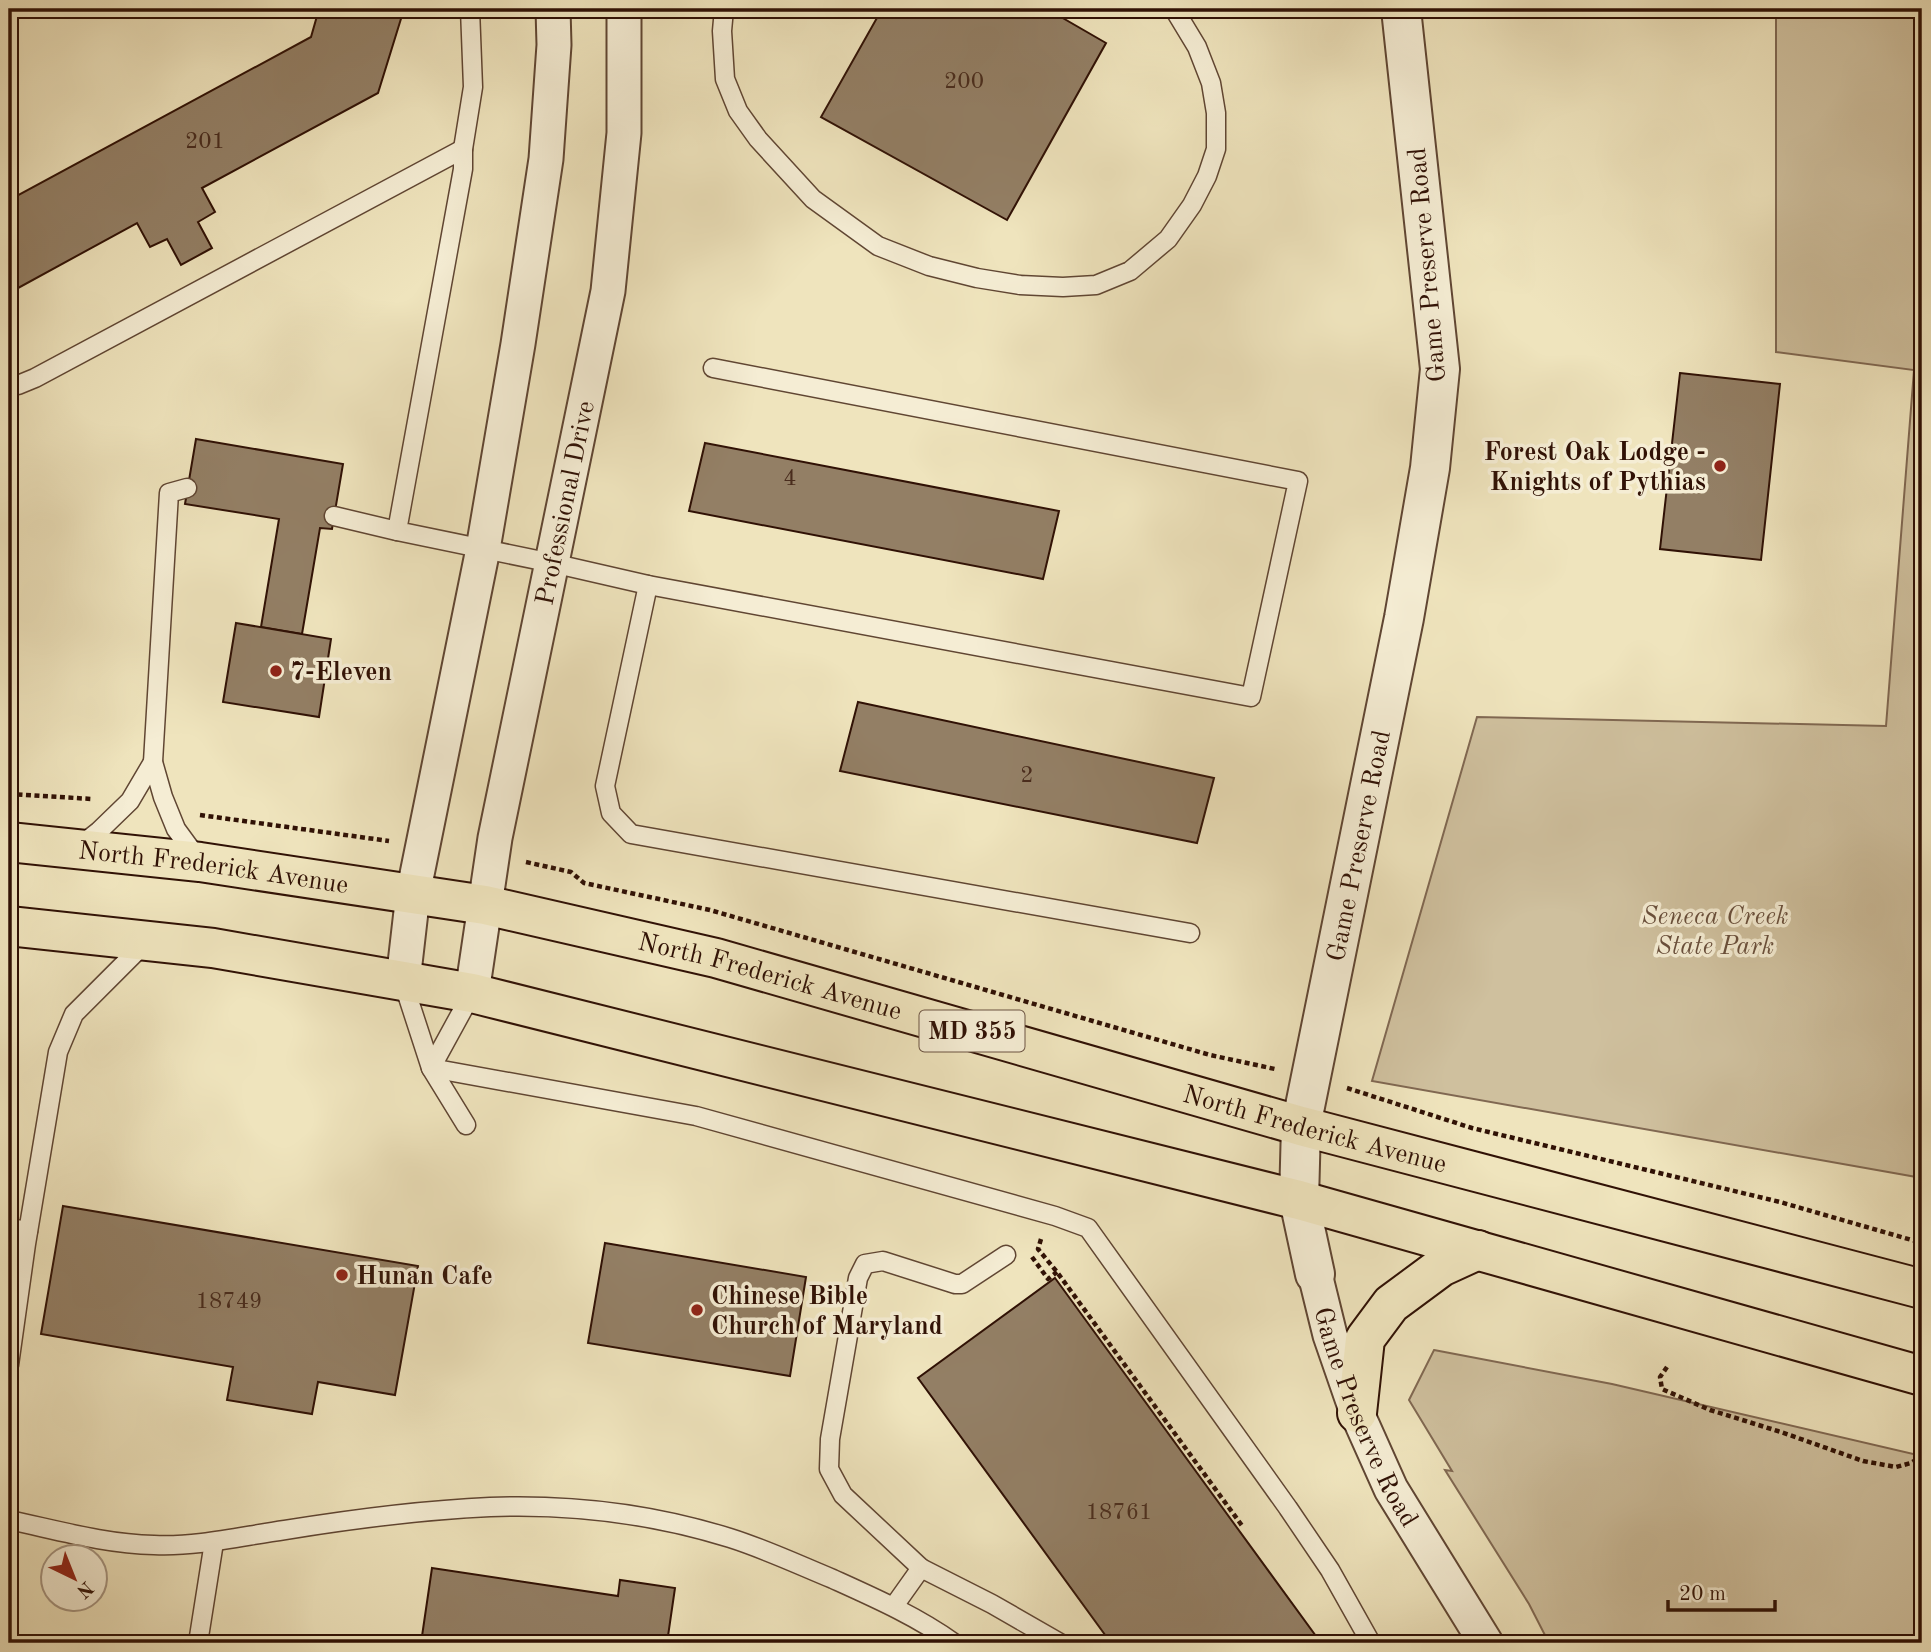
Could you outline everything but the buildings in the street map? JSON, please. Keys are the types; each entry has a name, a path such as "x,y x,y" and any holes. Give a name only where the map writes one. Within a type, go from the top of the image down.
{"main road":[{"name":"North Frederick Avenue","path":"9,842 200,862 485,905 716,958 1301,1126 1922,1289"},
{"path":"9,926 213,948 472,993 1299,1200 1922,1376"},
{"path":"1357,1413 1365,1339 1391,1304 1441,1267 1478,1250"}],"street":[{"path":"403,981 413,894 483,549 519,344 547,159 554,45 553,9"},
{"name":"Professional Drive","path":"472,993 495,838 608,292 624,133 624,9"},
{"name":"Game Preserve Road","path":"1401,9 1440,369 1430,468 1404,618 1301,1126 1299,1200 1330,1335 1357,1413 1391,1489 1486,1643"}],"lane":[{"path":"397,531 463,169 463,149 473,87 470,9"},
{"path":"724,9 724,79 738,111 758,139 813,199 878,246 929,265 977,278 1063,288 1096,285 1130,271 1168,239 1192,205 1207,176 1216,149 1216,113 1210,83 1197,47 1174,9"},
{"path":"9,384 18,385 35,378 463,149"},
{"path":"334,516 648,585 1251,697 1298,481 713,368"},
{"path":"187,488 169,493 153,762 176,829 200,862"},
{"path":"648,585 605,786 611,813 631,834 1190,933"},
{"path":"76,849 130,801 153,762"},
{"path":"9,1365 58,1052 74,1014 147,941"},
{"path":"403,981 431,1068 466,1125"},
{"path":"431,1068 472,993"},
{"path":"431,1068 696,1116 1055,1216 1088,1228 1288,1508 1330,1570 1371,1643"},
{"path":"9,1228 28,1231"},
{"path":"1006,1255 962,1284 883,1261 865,1264 858,1279 830,1438 829,1469 843,1494 921,1568 1060,1643"},
{"path":"9,1520 114,1542 156,1546 214,1542 395,1515 491,1507 567,1508 649,1517 731,1538 820,1574 894,1606 954,1643"},
{"path":"198,1643 214,1542"},
{"path":"894,1606 921,1568"}],"path":[{"path":"1028,1252 1048,1279 1057,1272 1242,1527"},
{"path":"1667,1367 1660,1377 1662,1389 1710,1410 1863,1461 1896,1467 1911,1463 1922,1456"}],"green space":[{"name":"Seneca Creek State Park","path":"1772,9 1922,9 1922,1178 1372,1081 1477,717 1886,726 1914,370 1776,352 1776,10"},
{"path":"1434,1350 1612,1384 1922,1456 1922,1643 1549,1643 1529,1604 1445,1470 1452,1471 1409,1400"}],"place":[{"name":"Forest Oak Lodge - Knights of Pythias","path":"1720,466"},
{"name":"7-Eleven","path":"276,671"},
{"name":"Hunan Cafe","path":"342,1275"},
{"name":"Chinese Bible Church of Maryland","path":"697,1310"}]}
